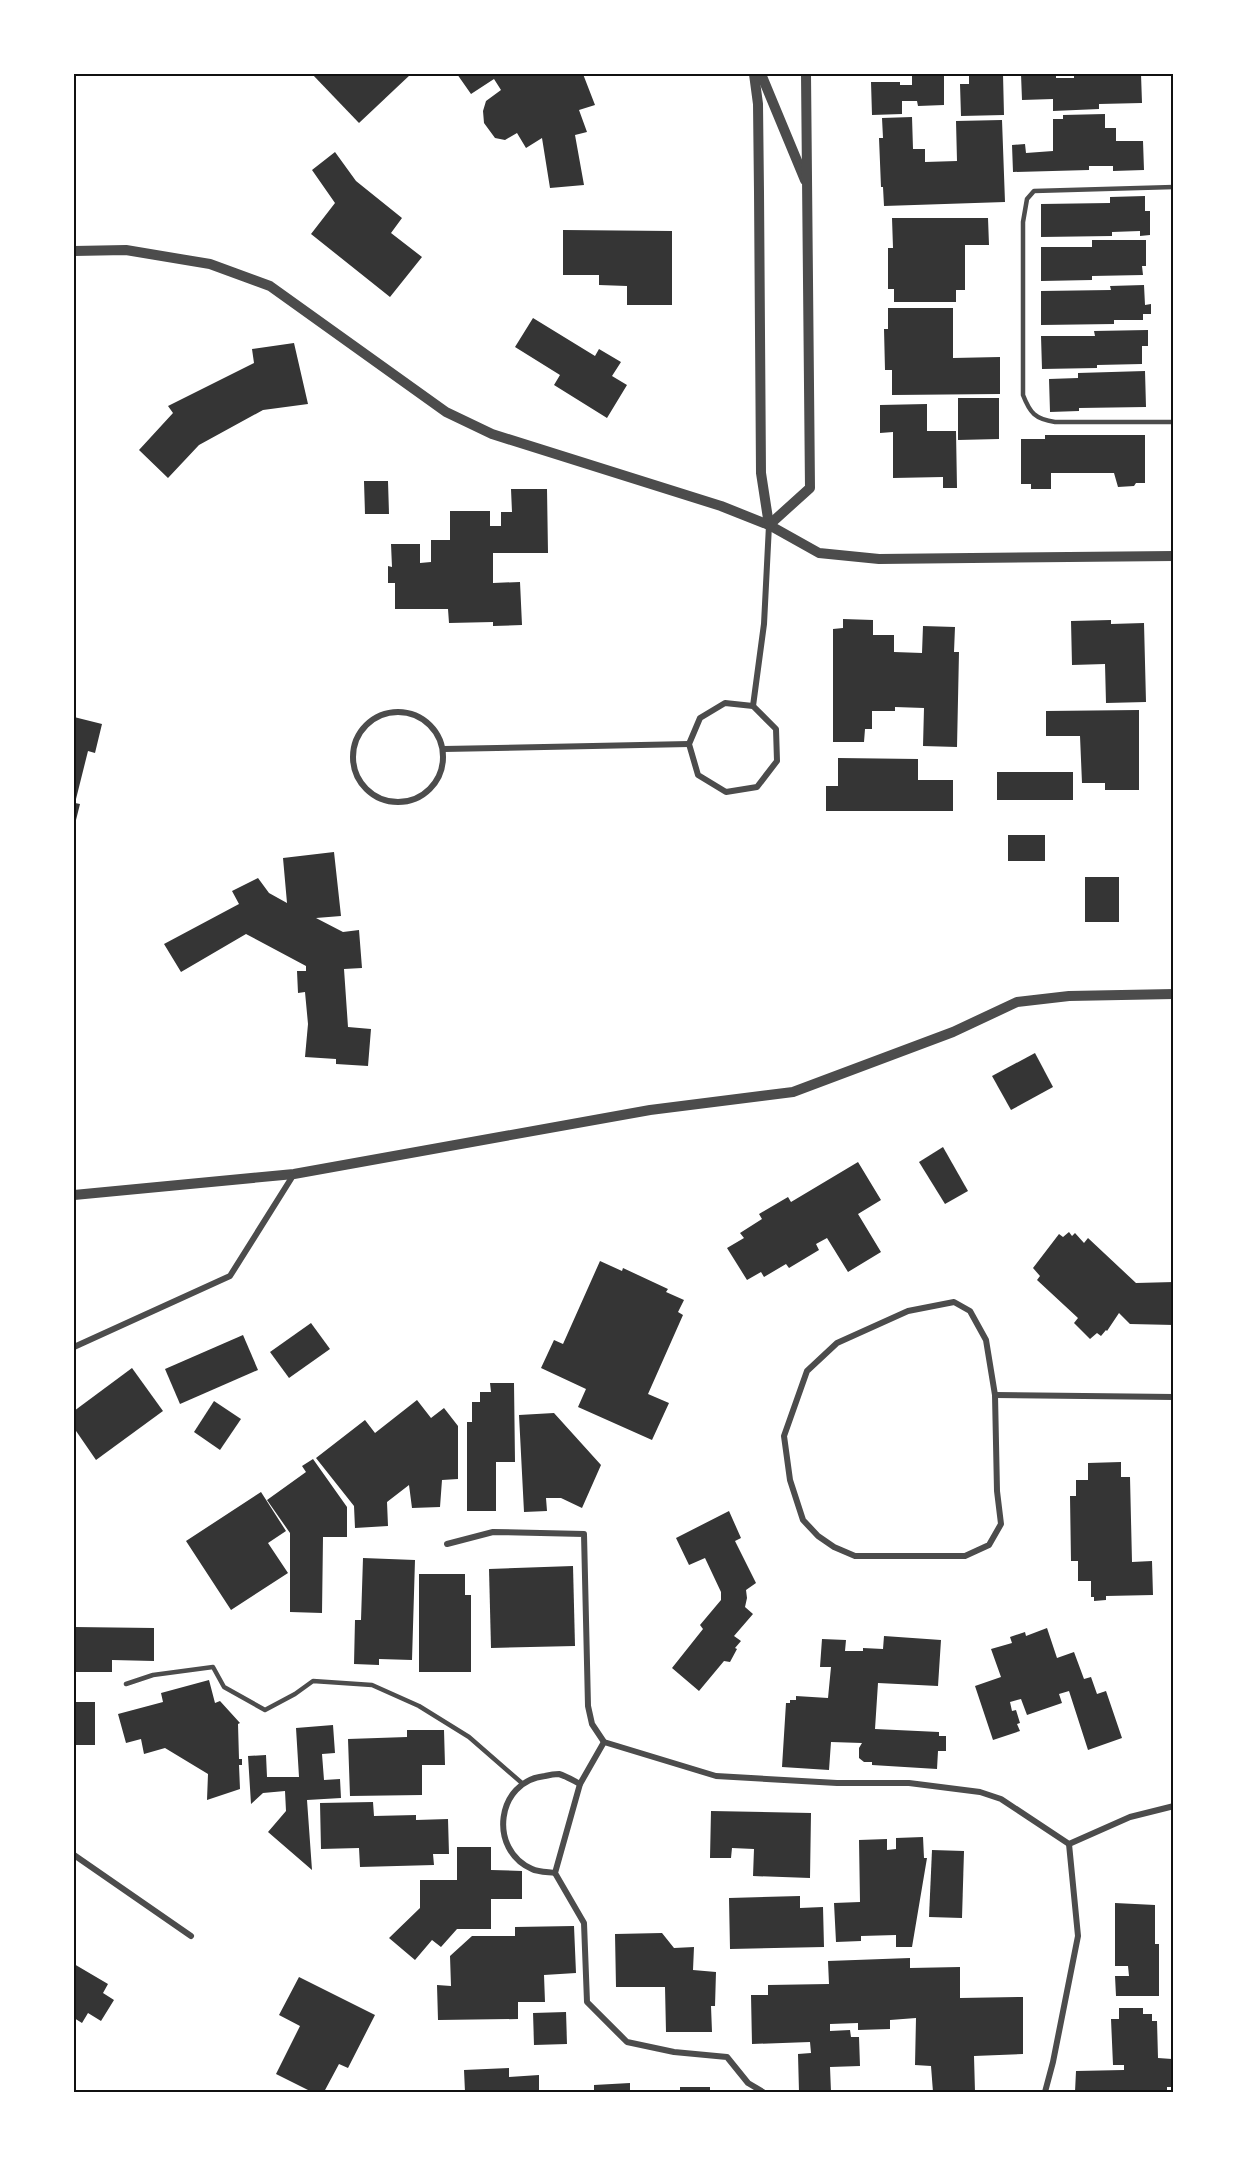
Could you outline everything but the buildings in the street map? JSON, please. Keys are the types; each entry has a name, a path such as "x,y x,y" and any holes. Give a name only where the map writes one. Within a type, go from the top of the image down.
{"street":[{"path":"753,706 764,624 769,525 761,473 758,115 754,74"},
{"path":"761,74 807,186"},
{"path":"769,525 810,488 806,74"},
{"path":"74,251 126,250 210,264 270,286 446,412 492,434 721,506 769,525 819,553 879,559 1173,556"},
{"path":"725,703 753,706 776,729 777,761 757,787 726,792 699,775 689,744 700,718 725,703"},
{"path":"384,712 410,712 433,725 444,749 441,775 430,789 424,795 400,803 374,796 356,777 352,751 362,727 384,712"},
{"path":"444,749 689,744"},
{"path":"74,1195 294,1174 650,1110 793,1092 953,1032 1017,1002 1069,996 1173,994"},
{"path":"74,1347 230,1276 294,1174"},
{"path":"954,1302 970,1311 986,1340 995,1395 997,1491 1001,1524 989,1545 965,1556 855,1556 834,1547 818,1536 803,1520 790,1480 784,1436 807,1371 837,1343 908,1311 954,1302"},
{"path":"995,1395 1173,1397"},
{"path":"447,1544 493,1532 584,1534 588,1706 592,1724 604,1742 716,1776 837,1783 909,1783 980,1792 1001,1798 1069,1844"},
{"path":"604,1742 580,1784 555,1873 584,1923 587,2002 627,2042 674,2052 727,2057 748,2083 763,2092"},
{"path":"555,1873 532,1869 513,1855 503,1834 504,1810 515,1789 535,1777 558,1774 580,1784"},
{"path":"1069,1844 1130,1817 1173,1806"},
{"path":"1045,2092 1078,1936 1069,1844"},
{"path":"74,1855 191,1936"}],"lane":[{"path":"1173,187 1034,191 1027,199 1023,222 1023,395 1029,409 1041,420 1055,422 1173,422"},
{"path":"126,1684 153,1674 213,1666 224,1687 265,1710 295,1694 313,1681 372,1685 419,1706 469,1737 523,1784"}]}
